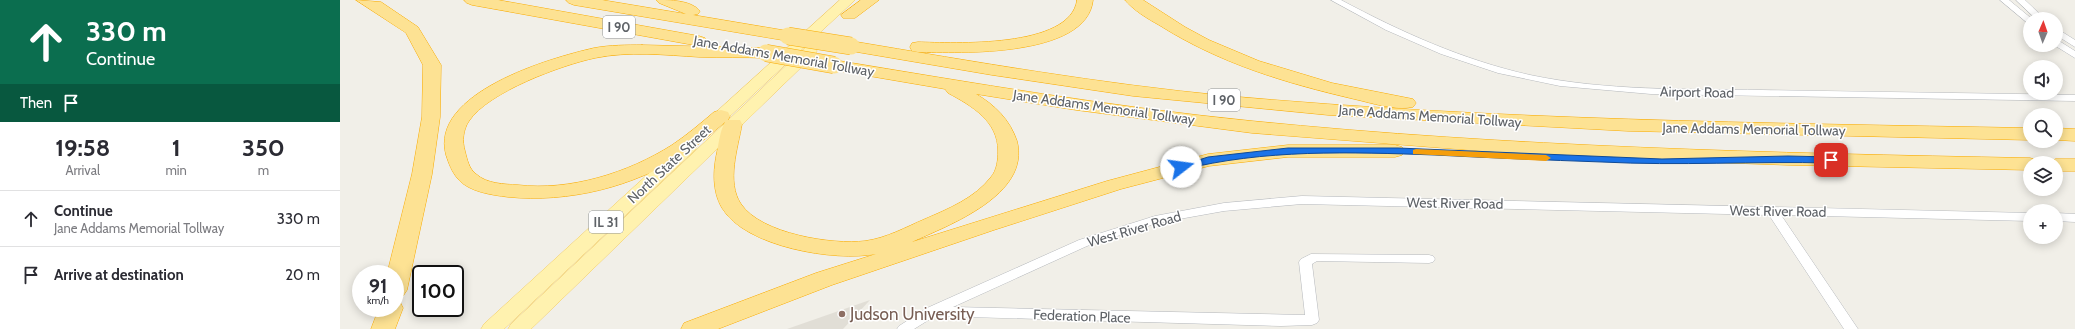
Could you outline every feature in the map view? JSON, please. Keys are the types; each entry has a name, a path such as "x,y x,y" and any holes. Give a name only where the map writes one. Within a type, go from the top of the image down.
{"highway":[{"path":"364,0 376,5 412,30 432,65 430,118 422,174 401,265"},
{"name":"Jane Addams Memorial Tollway","path":"472,0 834,65 1076,105 1252,127 1559,150 1788,159 2023,164"},
{"name":"Jane Addams Memorial Tollway","path":"574,0 1055,80 1226,101 1445,118 1599,124 2023,134"},
{"path":"664,0 741,28"},
{"path":"849,7 871,0"},
{"path":"851,46 987,49 1012,46 1037,40 1074,22 1085,4 1085,0"},
{"path":"1133,0 1180,32 1227,56 1298,80 1369,97 1404,103 1528,115 1599,124"},
{"path":"727,120 682,148 644,168 605,181 559,191 506,191 489,188 473,181 461,170 454,144 456,126 481,100 518,79 563,61 630,49 766,52"},
{"path":"727,120 724,177 730,202 741,216 758,228 800,242 855,249 872,247 917,231 962,210 996,185 1004,172 1009,149 1008,138 1001,125 994,117 970,98 943,83"},
{"path":"2063,134 2075,135"},
{"path":"693,329 824,279 986,225 1114,185 1208,160 1288,151 1398,151 1662,162 1788,159"},
{"path":"2063,165 2075,165"},
{"path":"383,329 388,317"}],"main road":[{"name":"North State Street","path":"491,329 727,120 849,7 864,0"},
{"name":"North State Street","path":"518,329 727,120"}],"street":[{"name":"Airport Road","path":"1335,0 1419,43 1453,56 1522,76 1586,86 1651,91 2075,98"},
{"path":"2004,0 2023,16"},
{"path":"2020,0 2033,12"},
{"path":"2063,36 2075,44"},
{"path":"2063,47 2075,55"},
{"name":"West River Road","path":"904,329 932,311 1083,243 1155,220 1224,207 1302,200 2023,217"},
{"path":"1773,211 1788,236 1851,329"},
{"path":"2063,217 2075,218"},
{"name":"Federation Place","path":"932,311 1281,321 1312,320 1305,262 1315,257 1429,259"}],"shaded area":[{"name":"Judson University","path":"870,300 843,329 787,329"}],"slow traffic":[{"path":"1416,152 1546,158"}],"place":[{"name":"Judson University","path":"842,314"}],"route":[{"path":"1181,167 1208,160 1288,151 1398,151 1662,162 1788,159 1831,160"}]}
